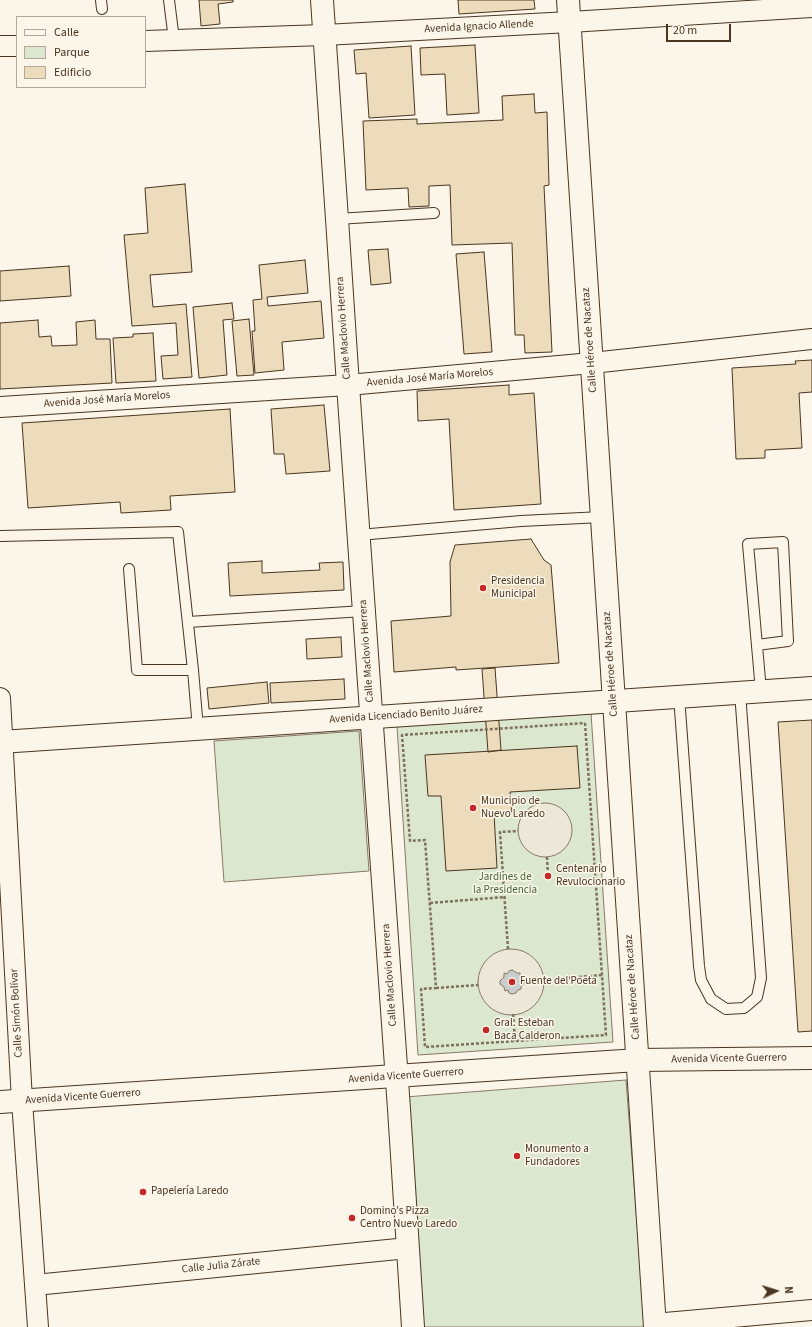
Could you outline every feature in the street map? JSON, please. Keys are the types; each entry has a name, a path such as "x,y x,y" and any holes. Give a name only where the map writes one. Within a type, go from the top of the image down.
{"street":[{"name":"Calle Maclovio Herrera","path":"322,0 413,1327"},
{"name":"Calle Héroe de Nacataz","path":"568,0 654,1325"},
{"name":"Avenida Ignacio Allende","path":"146,42 324,35 812,7"},
{"path":"0,46 16,46"},
{"name":"Avenida José María Morelos","path":"0,407 348,385 592,364 812,339"},
{"name":"Avenida Licenciado Benito Juárez","path":"2,742 812,688"},
{"name":"Calle Simón Bolívar","path":"0,698 22,1101 38,1327"},
{"name":"Avenida Vicente Guerrero","path":"0,1102 638,1060 812,1058"},
{"name":"Calle Julia Zárate","path":"35,1285 408,1248"},
{"path":"654,1325 812,1310"}],"lane":[{"path":"169,0 174,40"},
{"path":"337,219 434,213"},
{"path":"359,535 521,521 602,517"},
{"path":"0,536 178,532 198,729"},
{"path":"679,696 701,980 711,999 726,1009 744,1008 758,997 761,978 751,692 757,645 748,544 783,542 788,641 757,645"},
{"path":"129,569 137,670 193,670"},
{"path":"188,622 364,611"}],"path":[{"path":"436,988 425,840 410,841 402,735 584,723 606,1035 425,1047 420,989 436,988 478,985"},
{"path":"508,949 500,832 518,831"},
{"path":"547,857 548,876"},
{"path":"430,902 505,897"},
{"path":"544,980 602,975"},
{"path":"513,1014 515,1041"}],"green space":[{"name":"Jardines de la Presidencia","path":"591,713 613,1042 418,1055 397,726"},
{"path":"359,731 369,871 224,882 214,741"},
{"path":"626,1080 645,1327 422,1327 405,1097"}],"shaded area":[{"path":"540,803 550,803 564,811 570,820 572,830 570,840 564,849 550,857 540,857 530,852 523,845 518,835 518,825 523,815 530,808"},
{"path":"511,949 524,952 534,959 541,969 544,982 541,995 534,1005 524,1012 511,1015 498,1012 488,1005 481,995 478,982 481,969 488,959 498,952"},
{"path":"512,970 520,973 520,976 525,982 521,989 512,994 509,993 508,990 505,991 504,987 500,984 500,981 504,977 504,973 507,974"}],"building":[{"path":"199,0 233,0 233,2 218,4 220,24 201,26"},
{"path":"458,0 534,0 535,9 459,14"},
{"path":"475,45 479,113 447,115 445,74 421,75 420,48"},
{"path":"411,46 415,115 369,118 366,73 356,74 354,50"},
{"path":"534,94 535,113 547,112 549,185 544,186 552,352 525,353 524,335 515,335 512,243 452,245 450,185 429,186 429,206 409,207 408,188 366,190 363,121 417,119 417,124 503,120 502,96"},
{"path":"185,184 192,272 150,275 153,307 186,304 192,377 163,379 161,356 178,355 176,323 132,326 124,235 148,233 145,188"},
{"path":"388,249 391,283 371,285 368,250"},
{"path":"484,252 492,352 464,354 456,254"},
{"path":"305,260 308,293 267,297 268,306 321,301 324,338 282,342 284,370 255,373 252,331 255,331 253,300 262,299 259,265"},
{"path":"69,266 71,296 0,301 0,271"},
{"path":"232,303 234,319 223,320 227,375 199,378 193,307"},
{"path":"249,319 254,375 237,376 232,321"},
{"path":"38,320 39,337 51,336 52,346 77,345 76,322 95,320 96,339 110,339 112,383 0,389 0,323"},
{"path":"153,333 156,381 116,383 113,338 133,337 133,334"},
{"path":"812,360 812,392 799,393 802,448 765,450 765,458 736,459 732,368 796,364 795,361"},
{"path":"509,385 509,395 534,393 541,504 454,510 449,419 418,421 417,391"},
{"path":"324,405 330,471 286,474 284,454 274,454 271,409"},
{"path":"230,409 235,492 170,496 171,510 121,513 120,502 28,508 22,423"},
{"path":"531,539 544,560 551,565 559,663 456,670 456,667 394,672 391,621 451,616 450,562 455,545"},
{"path":"262,561 262,573 320,570 319,563 343,562 344,590 230,596 228,563"},
{"path":"341,637 342,657 307,659 306,639"},
{"path":"495,668 501,750 488,752 482,669"},
{"path":"344,679 345,699 271,703 270,683"},
{"path":"267,682 269,703 209,709 207,688"},
{"path":"812,720 812,1031 798,1032 778,722"},
{"path":"577,746 580,788 510,792 512,812 494,813 497,868 446,871 441,796 428,796 425,755"}],"place":[{"name":"Presidencia Municipal","path":"483,588"},
{"name":"Municipio de Nuevo Laredo","path":"473,808"},
{"name":"Centenario Revulocionario","path":"548,876"},
{"name":"Fuente del Poeta","path":"512,982"},
{"name":"Gral. Esteban Baca Calderon","path":"486,1030"},
{"name":"Monumento a Fundadores","path":"517,1156"},
{"name":"Papelería Laredo","path":"143,1192"},
{"name":"Domino's Pizza Centro Nuevo Laredo","path":"352,1218"}]}
